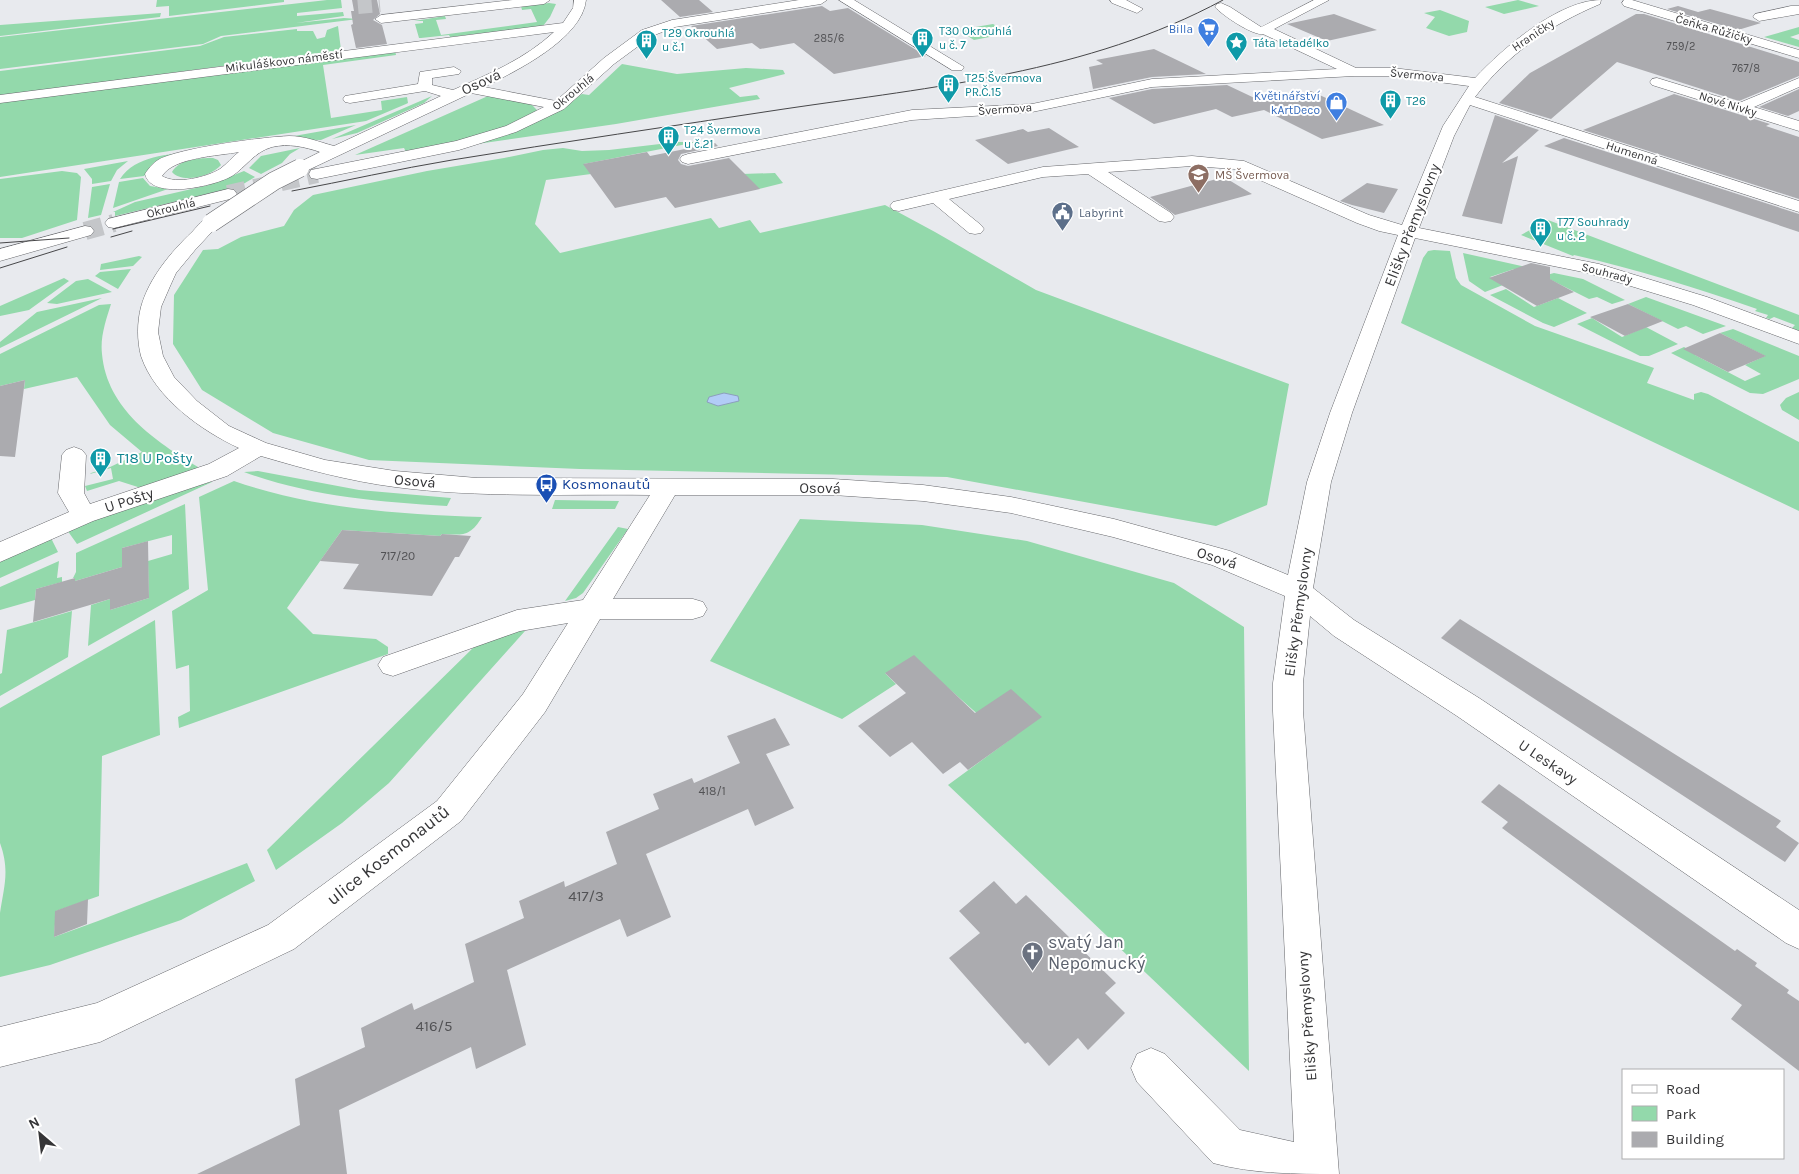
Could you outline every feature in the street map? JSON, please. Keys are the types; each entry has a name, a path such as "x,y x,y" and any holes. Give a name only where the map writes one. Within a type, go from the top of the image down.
{"street":[{"path":"381,19 401,14 544,0"},
{"name":"Osová","path":"580,0 579,8 567,26 540,50 512,68 300,168 251,196 211,224 188,246 167,272 161,284 151,307 148,332 152,356 164,380 189,406 221,431 258,448 324,467 395,479 477,486 833,487 923,493 1011,505 1114,528 1221,558 1299,591"},
{"name":"Okrouhlá","path":"317,174 459,145 511,129 559,106 609,61 647,33 672,24 821,0"},
{"path":"845,0 957,67"},
{"path":"1116,0 1138,9"},
{"path":"1276,35 1267,31 1267,28 1323,0"},
{"path":"1785,0 1799,9"},
{"name":"Hraničky","path":"1478,83 1509,50 1562,16 1602,2 1631,2"},
{"name":"Čeňka Růžičky","path":"1631,2 1799,54"},
{"path":"1221,7 1229,10 1253,29 1259,31"},
{"path":"1759,18 1799,9"},
{"name":"Mikuláškovo náměstí","path":"0,98 567,26"},
{"path":"1248,41 1276,35"},
{"name":"Švermova","path":"1276,35 1354,72"},
{"path":"425,87 425,75 454,71"},
{"name":"Švermova","path":"688,159 912,114 1032,108 1152,83 1308,74 1392,72 1478,83"},
{"path":"1308,74 1338,88"},
{"path":"1127,77 1152,83"},
{"path":"1764,80 1794,84"},
{"name":"Nové Nivky","path":"1657,82 1799,126"},
{"name":"Elišky Přemyslovny","path":"1317,1172 1288,711 1288,683 1299,591 1319,482 1341,413 1403,249 1408,231 1446,138 1466,99 1478,83"},
{"path":"1740,108 1794,84"},
{"path":"350,99 425,87 454,95"},
{"path":"469,88 559,106"},
{"name":"Humenná","path":"1466,99 1799,206"},
{"path":"269,143 249,152 225,173 213,178 172,184 163,183 154,178 153,174 157,169 174,160 196,154 269,143 289,141 304,142 333,151"},
{"path":"899,206 1043,172 1192,160 1238,164 1363,219 1408,231"},
{"path":"1090,168 1165,217"},
{"name":"Okrouhlá","path":"114,223 228,194"},
{"path":"936,197 975,229"},
{"path":"0,256 85,231"},
{"name":"Souhrady","path":"1408,231 1592,268 1700,301 1799,338"},
{"name":"U Pošty","path":"0,552 84,515 218,470 258,448"},
{"path":"74,455 71,493 84,515"},
{"name":"ulice Kosmonautů","path":"0,1047 100,1022 281,937 449,811 534,703 668,486"},
{"name":"U Leskavy","path":"1299,591 1344,628 1476,713 1799,932"},
{"path":"394,666 517,621 593,609 693,609"},
{"path":"1151,1068 1228,1148 1317,1172"}],"green space":[{"path":"157,0 284,0 284,2 169,16 169,6 156,7"},
{"path":"327,0 341,0 342,8 297,13 297,16 343,12 344,16 296,23 344,18 358,19 221,36 203,44 0,69 0,37"},
{"path":"1518,0 1539,6 1504,14 1485,7"},
{"path":"556,4 543,26 450,37 449,35 419,38 415,24 423,23 423,21 414,21 445,16 446,19 436,20 441,35 537,22 531,9 522,10 521,6"},
{"path":"1440,10 1469,21 1467,32 1449,36 1426,28 1435,17 1424,13"},
{"path":"161,13 160,17 0,36 0,25"},
{"path":"993,24 1010,33 974,40 958,30"},
{"path":"338,26 341,50 0,96 0,71 200,46 224,37 297,29 297,31 313,31 317,39 325,37 327,30"},
{"path":"1799,27 1799,34 1790,37 1799,40 1799,47 1764,37"},
{"path":"395,50 396,55 323,65 331,118 382,110 381,101 407,97 408,103 366,121 0,177 0,102"},
{"path":"622,64 677,74 746,68 783,70 785,74 729,88 740,97 757,95 760,99 616,124 477,144 531,124 557,111 582,94 589,95"},
{"path":"432,96 424,103 357,133 332,139"},
{"path":"488,96 531,104 537,110 528,118 514,125 476,137 406,152 404,148 355,155"},
{"path":"356,125 321,140 277,139"},
{"path":"677,142 697,142 584,164 591,174 546,180 535,224 560,253 711,218 719,228 750,220 760,233 885,205 1036,290 1289,384 1267,505 1216,526 947,477 580,469 369,460 273,433 202,390 173,344 174,295 203,250 218,249 241,237 284,226 294,210 313,195 427,171 543,150 563,148 582,151 609,150"},
{"path":"300,148 290,154 282,163 261,174 249,168 261,156"},
{"path":"195,151 153,165 144,176 120,179 135,165 144,161 164,155"},
{"path":"213,158 218,160 221,165 204,175 183,178 172,172 185,162"},
{"path":"128,161 117,170 111,181 92,184 92,179 84,169"},
{"path":"62,171 77,173 81,177 77,220 22,238 0,238 0,179"},
{"path":"244,171 255,177 240,186 115,216 115,212 113,212 135,202 209,185"},
{"path":"775,173 783,183 759,189 712,175"},
{"path":"143,178 150,186 168,189 113,208 119,182"},
{"path":"110,184 101,215 88,218 92,187"},
{"path":"1548,220 1799,315 1799,331 1792,328 1795,325 1774,317 1766,318 1768,315 1755,311 1757,309 1689,286 1597,260 1573,256 1521,235"},
{"path":"1428,251 1450,251 1456,278 1461,285 1535,326 1654,368 1647,383 1694,400 1694,394 1701,392 1708,394 1799,442 1799,511 1401,323 1423,258"},
{"path":"1463,253 1544,271 1514,269 1490,277 1503,285 1485,292 1469,281"},
{"path":"142,257 133,266 100,270 101,264"},
{"path":"131,269 118,289 95,276 100,272"},
{"path":"1554,273 1583,279 1625,300 1612,304 1597,297 1589,299 1543,276"},
{"path":"64,278 69,281 29,310 0,316 0,306"},
{"path":"88,279 112,292 57,304 47,303 76,281"},
{"path":"1506,289 1534,307 1558,298 1587,313 1554,327 1490,295"},
{"path":"1646,297 1726,326 1703,334 1686,326 1678,329 1628,304"},
{"path":"102,298 0,348 0,342 37,312"},
{"path":"111,304 104,329 102,354 106,374 113,391 123,407 150,434 198,467 190,473 141,488 119,481 87,491 85,486 113,479 111,468 91,473 110,467 142,452 110,425 77,377 24,389 25,380 0,386 0,354 99,305"},
{"path":"1592,318 1622,337 1646,327 1678,344 1649,356 1640,356 1577,324"},
{"path":"1733,329 1799,356 1799,379 1763,394 1750,393 1671,353 1684,347 1697,354 1695,355 1745,381 1761,374 1745,365 1765,356 1720,333"},
{"path":"1799,392 1799,420 1782,410 1780,405 1786,398"},
{"path":"258,471 359,490 451,498 447,506 370,500 293,487 244,472"},
{"path":"234,481 295,498 325,504 388,512 482,517 478,524 470,531 461,534 442,534 440,536 342,530 287,608 313,634 376,639 388,647 388,654 179,728 178,717 190,711 189,665 176,669 172,611 208,590 199,497"},
{"path":"212,482 77,544 67,530 131,505"},
{"path":"555,500 619,501 615,509 552,509"},
{"path":"185,504 189,589 88,646 91,605 110,599 110,610 149,598 148,561 172,554 172,535 122,548 122,567 75,581 75,578 73,578 76,572 76,553"},
{"path":"800,519 922,525 1027,541 1174,583 1244,627 1249,1071 948,785 1008,741 947,687 885,673 896,684 842,719 710,661"},
{"path":"618,527 628,529 583,593 576,598 565,601"},
{"path":"51,538 58,552 0,578 0,561"},
{"path":"59,561 57,578 62,577 62,582 36,589 35,600 0,610 0,587"},
{"path":"72,611 68,657 0,696 0,674 2,673 7,630"},
{"path":"155,620 160,735 102,756 99,896 56,911 54,937 247,863 255,881 181,920 50,965 0,977 0,913 5,862 0,843 0,708"},
{"path":"508,630 525,631 389,783 342,823 276,870 267,850 476,645"}],"water":[{"path":"724,393 738,396 739,401 718,406 707,402 709,397"}],"building":[{"path":"352,0 377,0 380,14 373,20 382,25 387,44 356,48 351,25 353,24 351,11 354,11"},
{"path":"661,0 699,0 713,12 680,17"},
{"path":"822,6 830,11 848,8 926,56 834,74 794,43 760,49 752,43 717,49 691,26"},
{"path":"1678,6 1698,12 1710,9 1761,23 1738,30 1667,9"},
{"path":"1334,14 1377,30 1327,41 1287,24"},
{"path":"1636,14 1644,14 1799,62 1799,76 1739,101 1617,62 1551,119 1499,103 1530,73"},
{"path":"1154,49 1206,74 1152,77 1093,89 1089,67 1103,64 1096,60"},
{"path":"1227,85 1263,102 1311,91 1384,125 1322,139 1264,110 1232,117 1216,109 1154,124 1109,98 1152,89"},
{"path":"1799,89 1799,111 1788,116 1759,107"},
{"path":"1674,94 1770,124 1766,126 1799,137 1799,199 1583,130"},
{"path":"1495,115 1539,130 1502,163 1518,156 1502,224 1462,216"},
{"path":"1049,128 1079,147 1008,164 975,140 1023,129 1028,132"},
{"path":"1564,138 1799,214 1799,232 1544,146"},
{"path":"715,143 718,146 681,154 678,160 681,164 688,166 729,158 760,189 675,208 666,197 615,208 583,164 647,152 650,156"},
{"path":"1224,177 1252,194 1175,215 1150,197"},
{"path":"1367,183 1398,189 1384,213 1340,201"},
{"path":"1531,263 1550,267 1550,279 1574,292 1537,306 1489,278"},
{"path":"1628,304 1663,321 1625,336 1590,317"},
{"path":"1720,333 1766,356 1728,372 1683,349"},
{"path":"25,380 15,457 0,456 0,386"},
{"path":"342,530 471,536 459,557 455,557 432,596 343,589 359,564 320,561"},
{"path":"148,541 149,598 110,610 110,599 33,622 36,589 75,578 75,581 122,567 122,548"},
{"path":"1460,619 1781,821 1776,827 1799,843 1785,862 1441,638"},
{"path":"914,655 975,713 1011,689 1042,717 968,770 960,762 943,774 912,742 890,757 858,726 906,693 885,673"},
{"path":"775,718 790,745 766,754 794,808 755,826 748,809 646,854 671,917 627,937 620,919 507,970 526,1045 476,1069 471,1047 339,1110 347,1174 197,1174 300,1125 295,1079 365,1047 361,1028 412,1003 414,1010 474,982 465,944 524,918 519,901 564,881 565,887 617,864 606,832 659,809 653,794 692,778 694,783 740,763 727,736"},
{"path":"1499,784 1735,951 1737,949 1757,963 1755,966 1789,990 1787,993 1799,1001 1799,1071 1731,1019 1742,1005 1502,828 1508,822 1481,802"},
{"name":"svatý Jan Nepomucký","path":"994,881 1016,904 1026,895 1116,983 1105,993 1125,1013 1088,1050 1078,1038 1049,1066 1028,1042 1025,1044 949,958 980,933 959,911"},
{"path":"88,899 87,924 54,937 55,911"}],"tunnel":[{"path":"358,7 380,5"},
{"path":"228,194 317,174"},
{"path":"85,231 114,223"}],"tram line":[{"path":"292,191 452,160 896,93 1009,74 1064,61 1118,45 1171,25 1223,0"},
{"path":"113,229 210,206"},
{"path":"111,237 132,231"},
{"path":"0,243 69,238"},
{"path":"0,268 67,247"}],"place":[{"name":"Billa","path":"1209,48"},
{"name":"T30 Okrouhlá u č. 7","path":"923,57"},
{"name":"T29 Okrouhlá u č.1","path":"646,59"},
{"name":"Táta letadélko","path":"1237,62"},
{"name":"T25 Švermova PR.Č.15","path":"949,104"},
{"name":"T26","path":"1390,120"},
{"name":"Květinářství kArtDeco","path":"1336,122"},
{"name":"T24 Švermova u č.21","path":"668,156"},
{"name":"MŠ Švermova","path":"1199,194"},
{"name":"Labyrint","path":"1063,232"},
{"name":"T77 Souhrady u č. 2","path":"1541,248"},
{"name":"T18 U Pošty","path":"101,477"},
{"name":"Kosmonautů","path":"546,503"},
{"name":"svatý Jan Nepomucký","path":"1032,971"}]}
